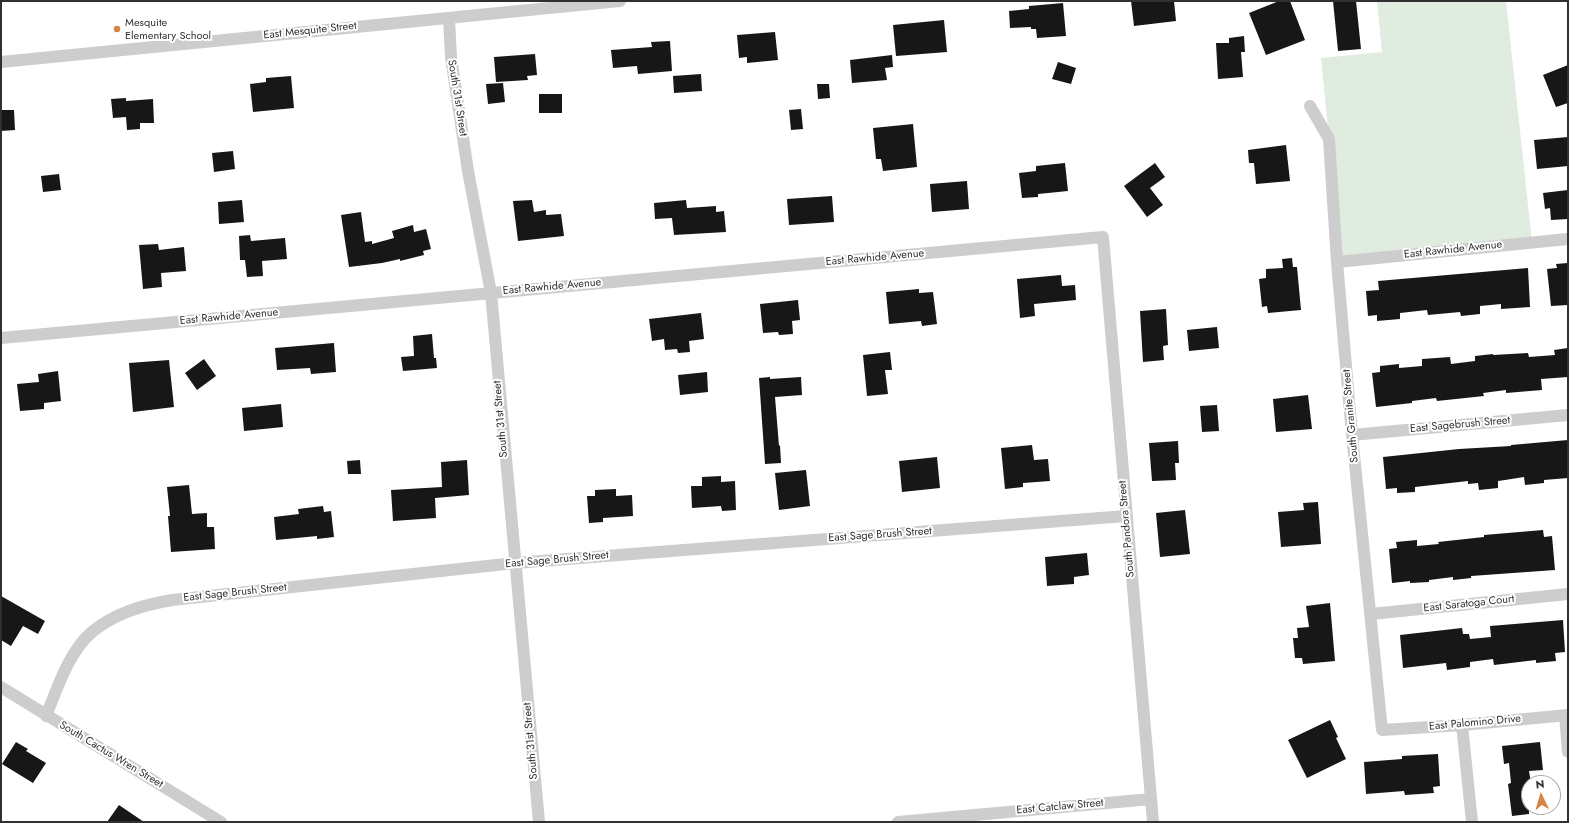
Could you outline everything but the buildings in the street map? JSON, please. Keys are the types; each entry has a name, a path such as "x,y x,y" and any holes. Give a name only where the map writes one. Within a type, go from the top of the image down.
{"street":[{"name":"East Mesquite Street","path":"1,62 620,1"},
{"name":"South 31st Street","path":"449,18 451,57 468,171 490,293 538,822"},
{"name":"South Granite Street","path":"1310,106 1329,139 1337,262 1352,435 1382,730"},
{"name":"East Rawhide Avenue","path":"1,338 1103,237"},
{"name":"South Pandora Street","path":"1103,237 1153,822"},
{"name":"East Rawhide Avenue","path":"1337,262 1568,239"},
{"name":"East Sagebrush Street","path":"1352,435 1568,415"},
{"name":"East Sage Brush Street","path":"46,716 65,672 78,648 92,632 116,617 144,605 180,599 515,563 1126,516"},
{"name":"East Saratoga Court","path":"1371,614 1568,594"},
{"name":"South Cactus Wren Street","path":"1,687 221,822"},
{"name":"East Palomino Drive","path":"1382,730 1462,725 1566,715"},
{"path":"1566,715 1568,752"},
{"path":"1462,725 1472,822"},
{"name":"East Catclaw Street","path":"898,822 1151,799"}],"shaded area":[{"path":"1377,1 1506,1 1532,242 1337,262 1329,139 1321,58 1382,52"}],"place":[{"name":"Mesquite Elementary School","path":"117,29"}]}
